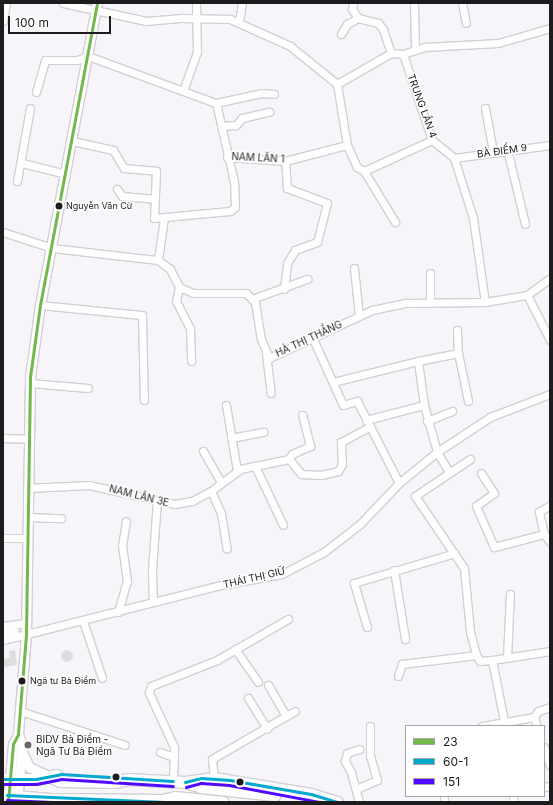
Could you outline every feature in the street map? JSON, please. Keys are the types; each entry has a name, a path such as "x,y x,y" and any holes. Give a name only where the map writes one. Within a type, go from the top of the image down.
{"highway":[{"path":"10,779 51,777 69,774 117,775 127,779 185,782 201,787 315,802"},
{"path":"185,782 214,778 311,794 337,802"},
{"path":"11,798 49,800 164,801 175,798 223,802"}],"main road":[{"path":"11,798 11,754 18,734 26,634 27,488 30,383 40,305 97,7"},
{"path":"18,734 22,751 29,767 51,777"},
{"path":"10,779 22,751"},
{"path":"3,761 11,754"}],"street":[{"path":"3,21 6,3"},
{"path":"63,3 97,7 146,21 196,18 239,22 290,46 337,84 347,145 357,167 364,171 395,222"},
{"path":"183,91 197,52 196,3"},
{"path":"239,22 242,3"},
{"path":"353,3 358,18"},
{"path":"462,3 466,23"},
{"path":"414,4 415,49"},
{"path":"341,34 348,24 358,18 378,23 383,29 391,53"},
{"path":"337,84 391,53 404,54 415,49 481,46 550,28"},
{"name":"TRUNG LÂN 4","path":"404,54 432,140 454,158"},
{"path":"36,92 45,60 76,60 88,56 216,103 261,93 274,94"},
{"name":"NAM LÂN 1","path":"216,103 226,156 284,161 347,145"},
{"path":"17,181 22,163 30,108"},
{"path":"485,108 493,151"},
{"path":"221,126 236,125 242,118 269,112"},
{"path":"364,171 432,140"},
{"path":"72,141 113,150 124,168 156,171 154,218 220,213 235,207 234,182 226,156"},
{"name":"BÀ ĐIỂM 9","path":"454,158 507,149 550,145"},
{"path":"507,149 525,224"},
{"path":"454,158 473,218 485,302"},
{"path":"284,161 287,188 327,203 317,242 295,250 288,263 284,289"},
{"path":"22,163 66,174"},
{"path":"117,189 122,196 154,199"},
{"path":"158,260 164,218"},
{"path":"3,232 52,248 158,260 170,269 179,287 176,301 190,328 191,360"},
{"path":"354,268 359,316"},
{"path":"430,273 430,303"},
{"name":"HÀ THỊ THẮNG","path":"252,299 266,354 269,358 313,339 372,310 406,303 485,302 527,295 550,278"},
{"path":"179,287 194,293 246,293 252,299 284,289 307,279"},
{"path":"527,295 550,340"},
{"path":"40,305 142,315 144,400"},
{"path":"457,330 458,353 468,401"},
{"path":"313,339 343,405 357,401 399,483"},
{"path":"333,382 418,361 458,353"},
{"path":"266,354 271,393"},
{"path":"418,361 427,421 437,452 449,472"},
{"path":"30,383 88,388"},
{"name":"THÁI THỊ GIỮ","path":"3,640 83,621 153,602 282,574 324,552 360,524 399,483 437,452 490,417 550,394"},
{"path":"226,405 237,471"},
{"path":"289,459 301,474 321,476 338,471 342,464 340,442 367,423 424,405"},
{"path":"427,421 452,411"},
{"name":"NAM LÂN 3E","path":"27,488 90,485 176,504 192,501 210,491 237,471 289,459 292,454 310,446 302,415"},
{"path":"231,438 263,432"},
{"path":"3,438 28,439"},
{"path":"203,451 221,482"},
{"path":"470,460 449,472 415,496 464,568 470,632 476,655 480,661 550,651"},
{"path":"255,466 283,525"},
{"path":"481,473 494,494 476,506 494,547 544,534"},
{"path":"210,491 221,513 227,549"},
{"path":"153,602 152,570 157,500"},
{"path":"550,505 539,512 544,534 550,542"},
{"path":"27,517 61,518"},
{"path":"118,612 127,582 122,546 126,521"},
{"path":"3,538 27,538"},
{"path":"367,627 354,583 455,553"},
{"path":"394,570 405,639"},
{"path":"507,658 510,594"},
{"path":"173,781 174,747 149,693 151,686 217,660 288,619"},
{"path":"83,621 102,678"},
{"path":"3,626 25,623"},
{"path":"3,633 15,631"},
{"path":"235,649 258,682"},
{"path":"398,676 402,664 476,655"},
{"path":"492,660 504,724"},
{"path":"268,685 286,716"},
{"path":"248,698 266,728"},
{"path":"493,725 504,724 534,716 538,711 550,708"},
{"path":"20,711 125,746"},
{"path":"214,778 212,759 295,711"},
{"path":"534,716 537,725"},
{"path":"356,789 377,780 370,756 370,726"},
{"path":"359,749 347,753 345,761 356,789 359,802"},
{"path":"545,750 550,765"},
{"path":"160,752 174,757"}],"building":[{"path":"15,650 17,665 3,667 3,659 10,658 9,651"},
{"path":"65,650 69,650 73,656 69,662 65,662 61,658 61,654"}],"transit line":[{"name":"23","path":"8,802 13,744 18,734 26,634 30,377 40,305 97,3"},
{"name":"60-1","path":"3,779 36,779 61,774 173,781"},
{"name":"60-1","path":"185,782 201,778 230,780 311,794 337,802"},
{"name":"151","path":"3,784 36,784 61,779 173,786"},
{"name":"151","path":"186,787 201,783 229,785 320,802"},
{"name":"60-1","path":"7,795 165,802"},
{"name":"151","path":"7,800 52,802"}],"place":[{"name":"Nguyễn Văn Cừ","path":"59,206"},
{"name":"Ngã tư Bà Điểm","path":"22,681"},
{"name":"BIDV Bà Điểm - Ngã Tư Bà Điểm","path":"28,745"}]}
